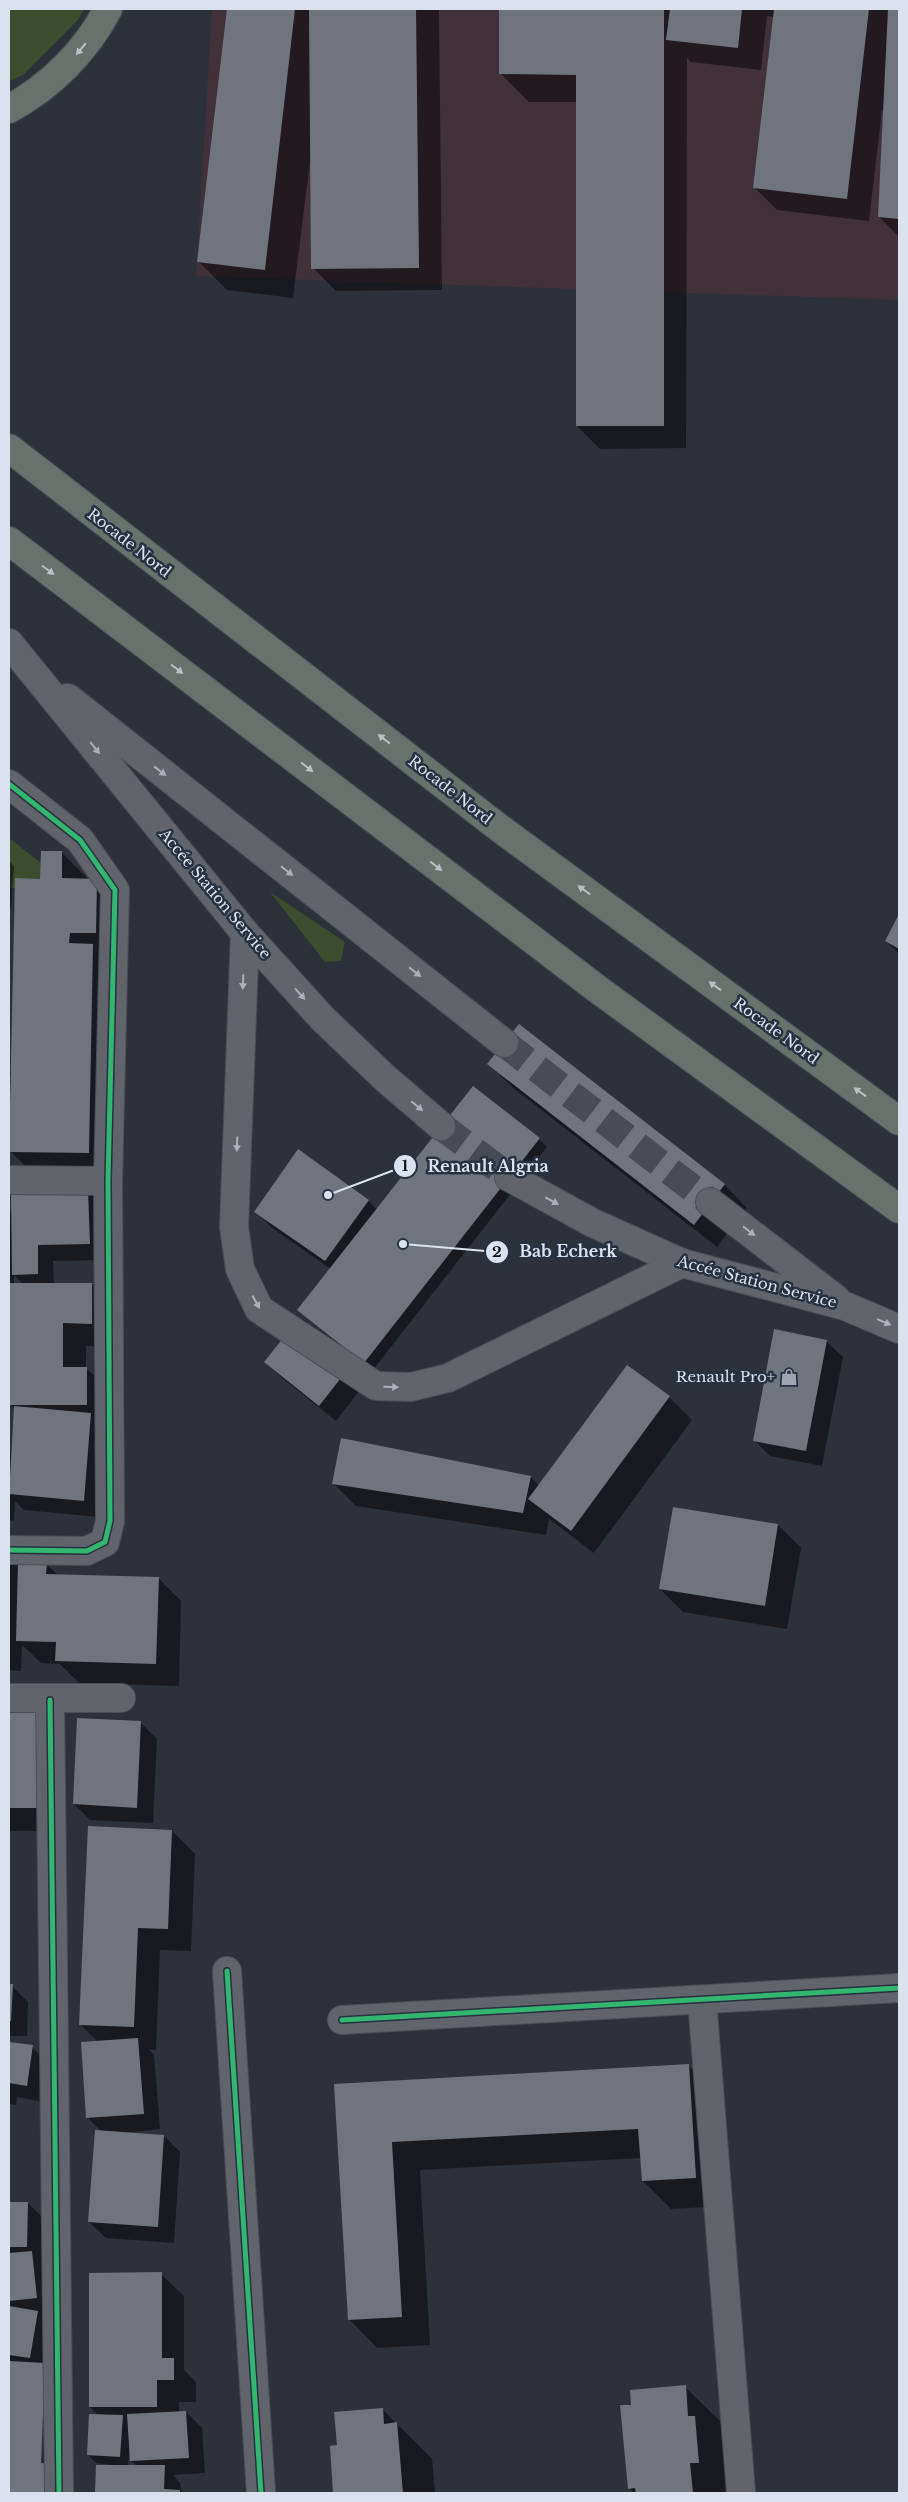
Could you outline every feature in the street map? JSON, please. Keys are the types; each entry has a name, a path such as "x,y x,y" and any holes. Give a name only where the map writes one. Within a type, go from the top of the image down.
{"highway":[{"path":"9,109 25,100 63,70 96,30 108,9"},
{"name":"Rocade Nord","path":"9,448 498,827 899,1121"},
{"path":"9,541 600,991 899,1209"}],"street":[{"name":"Accée Station Service","path":"9,643 245,933 323,1019 386,1079 441,1126"},
{"path":"26,664 504,1043"},
{"path":"9,784 80,840 115,890 108,1181 110,1521 104,1542 87,1551 9,1550"},
{"path":"245,933 234,1227 240,1269 259,1309 376,1386 411,1387 448,1378 682,1263"},
{"name":"Accée Station Service","path":"509,1177 593,1223 682,1263 845,1306 899,1329"},
{"path":"9,1180 108,1181"},
{"path":"710,1202 845,1306"},
{"path":"9,1698 50,1700 121,1698"},
{"path":"50,1700 59,2493"},
{"path":"227,1971 261,2493"},
{"path":"342,2020 899,1988"},
{"path":"702,2000 741,2493"}],"shaded area":[{"path":"212,9 899,9 899,300 196,276"}],"green space":[{"path":"9,9 84,9 78,20 23,75 9,81"},
{"path":"9,838 74,889 9,888"},
{"path":"270,892 345,942 341,961 325,962"}],"building":[{"path":"227,9 295,9 265,270 197,262"},
{"path":"309,9 416,9 419,268 311,269"},
{"path":"499,9 664,9 664,426 576,426 576,75 499,74"},
{"path":"670,9 742,9 738,48 666,40"},
{"path":"774,9 869,9 847,199 753,188"},
{"path":"888,9 899,9 899,219 878,217"},
{"path":"41,851 62,851 62,878 97,879 96,933 70,933 69,943 93,944 89,1153 9,1152 15,878 40,879"},
{"path":"899,914 899,949 885,941"},
{"path":"519,1024 725,1184 694,1225 487,1064"},
{"path":"473,1086 540,1138 364,1363 297,1310"},
{"path":"298,1149 369,1200 325,1261 254,1212"},
{"path":"88,1190 90,1244 38,1245 38,1274 12,1275 11,1192"},
{"path":"9,1283 92,1283 92,1324 63,1323 63,1367 87,1367 87,1405 10,1405"},
{"path":"296,1322 351,1365 319,1406 264,1362"},
{"path":"774,1329 827,1340 806,1451 753,1441"},
{"path":"627,1365 670,1396 571,1531 528,1499"},
{"path":"14,1406 91,1413 84,1501 9,1494"},
{"path":"341,1438 531,1476 523,1513 332,1484"},
{"path":"673,1507 778,1524 765,1606 659,1589"},
{"path":"18,1561 47,1562 46,1574 159,1577 156,1664 55,1661 56,1642 16,1641"},
{"path":"9,1711 36,1711 37,1808 9,1808"},
{"path":"77,1718 141,1721 137,1808 73,1804"},
{"path":"88,1826 172,1830 168,1929 138,1928 134,2027 79,2025"},
{"path":"9,1984 13,1984 11,2021 9,2021"},
{"path":"138,2038 144,2114 86,2118 81,2042"},
{"path":"9,2042 33,2045 27,2086 9,2083"},
{"path":"689,2064 696,2178 642,2181 638,2129 392,2142 402,2317 348,2320 334,2084"},
{"path":"95,2130 164,2135 158,2227 88,2222"},
{"path":"9,2202 28,2202 27,2247 9,2247"},
{"path":"32,2251 37,2298 9,2301 9,2253"},
{"path":"162,2272 162,2358 174,2358 174,2380 157,2380 157,2407 89,2407 89,2273"},
{"path":"9,2306 38,2311 30,2358 9,2355"},
{"path":"9,2361 45,2363 41,2463 49,2464 48,2493 9,2493"},
{"path":"686,2385 688,2416 695,2416 699,2463 690,2463 693,2493 636,2493 635,2488 628,2489 620,2405 631,2405 630,2390"},
{"path":"383,2408 384,2424 397,2422 403,2493 333,2493 330,2446 337,2445 334,2412"},
{"path":"186,2411 189,2458 130,2461 127,2414"},
{"path":"89,2414 123,2415 120,2457 87,2455"},
{"path":"96,2465 165,2465 164,2489 180,2490 180,2493 95,2493"}],"tunnel":[{"path":"504,1043 710,1202"},
{"path":"441,1126 509,1177"}],"cycle path":[{"path":"9,784 80,840 115,890 108,1181 110,1521 105,1542 87,1551 9,1550"},
{"path":"50,1700 59,2493"},
{"path":"227,1971 261,2493"},
{"path":"342,2020 899,1988"}],"place":[{"name":"Renault Algria","path":"328,1195"},
{"name":"Bab Echerk","path":"403,1244"},
{"name":"Renault Pro+","path":"789,1377"}]}
